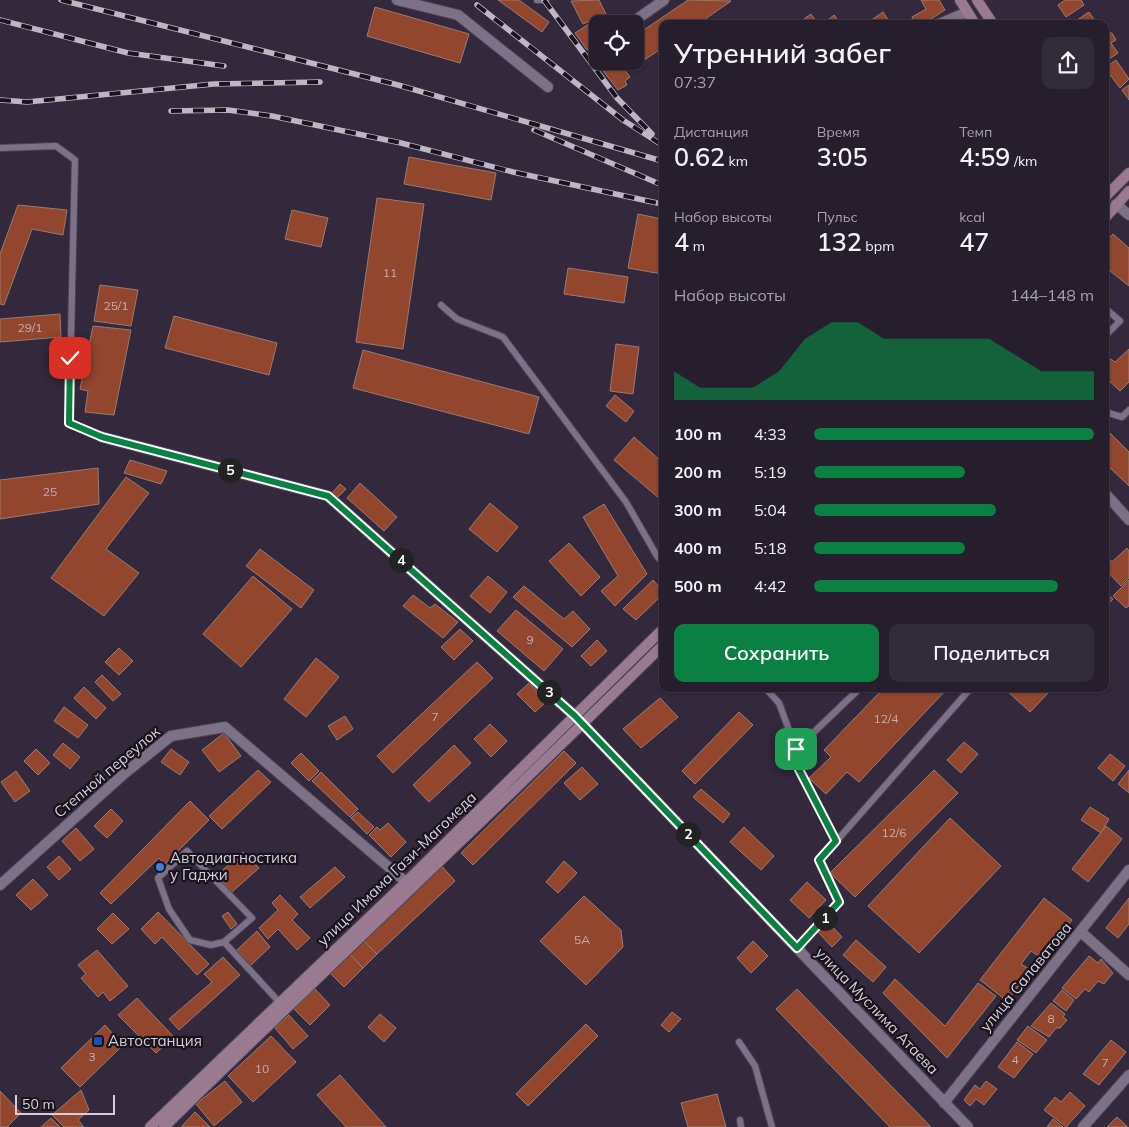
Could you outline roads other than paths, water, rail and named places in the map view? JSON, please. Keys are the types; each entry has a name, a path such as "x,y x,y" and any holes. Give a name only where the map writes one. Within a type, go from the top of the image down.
{"main road":[{"path":"960,0 972,20"},
{"path":"977,0 990,20"},
{"path":"1109,190 1129,173"},
{"path":"1109,213 1129,191"},
{"path":"1109,196 1116,204"},
{"name":"улица Имама Гази-Магомеда","path":"150,1127 282,1005 659,633"},
{"path":"164,1127 282,1005 583,724 659,649"}],"street":[{"path":"397,0 458,15 548,87"},
{"path":"643,15 664,0"},
{"path":"948,20 967,12"},
{"path":"1116,204 1129,215"},
{"name":"улица Муслима Атаева","path":"102,437 328,496 575,716 965,1126"},
{"path":"1109,498 1129,520"},
{"name":"Степной переулок","path":"0,885 125,773 172,736 226,727 406,882"},
{"name":"улица Салаватова","path":"944,1103 1129,870"},
{"path":"1081,932 1129,975"},
{"path":"1083,1127 1129,1075"}],"lane":[{"path":"538,0 546,0"},
{"path":"0,148 56,146 75,160 69,423 102,437"},
{"path":"441,305 457,319 503,337 626,502 659,558"},
{"path":"1109,312 1120,322 1109,332"},
{"path":"1109,413 1122,417 1129,410"},
{"path":"769,692 779,703 796,749"},
{"path":"836,841 791,754 856,692"},
{"path":"797,948 839,902 819,860 967,692"},
{"path":"187,851 252,918 224,942 211,945 190,940 169,909 158,878 187,851"},
{"path":"224,942 282,1005"},
{"path":"739,1042 755,1066 772,1127"},
{"path":"740,1120 742,1127"}],"railway":[{"path":"61,0 398,85 659,160"},
{"path":"544,0 617,98 652,134"},
{"path":"477,5 623,120 659,143"},
{"path":"0,20 128,53 224,66"},
{"path":"0,100 27,102 214,84 320,82"},
{"path":"171,111 228,110 272,116 401,143 513,172 659,203"},
{"path":"534,130 659,184"}],"place":[{"name":"Автодиагностика у Гаджи","path":"160,867"},
{"name":"Автостанция","path":"98,1041"}]}
